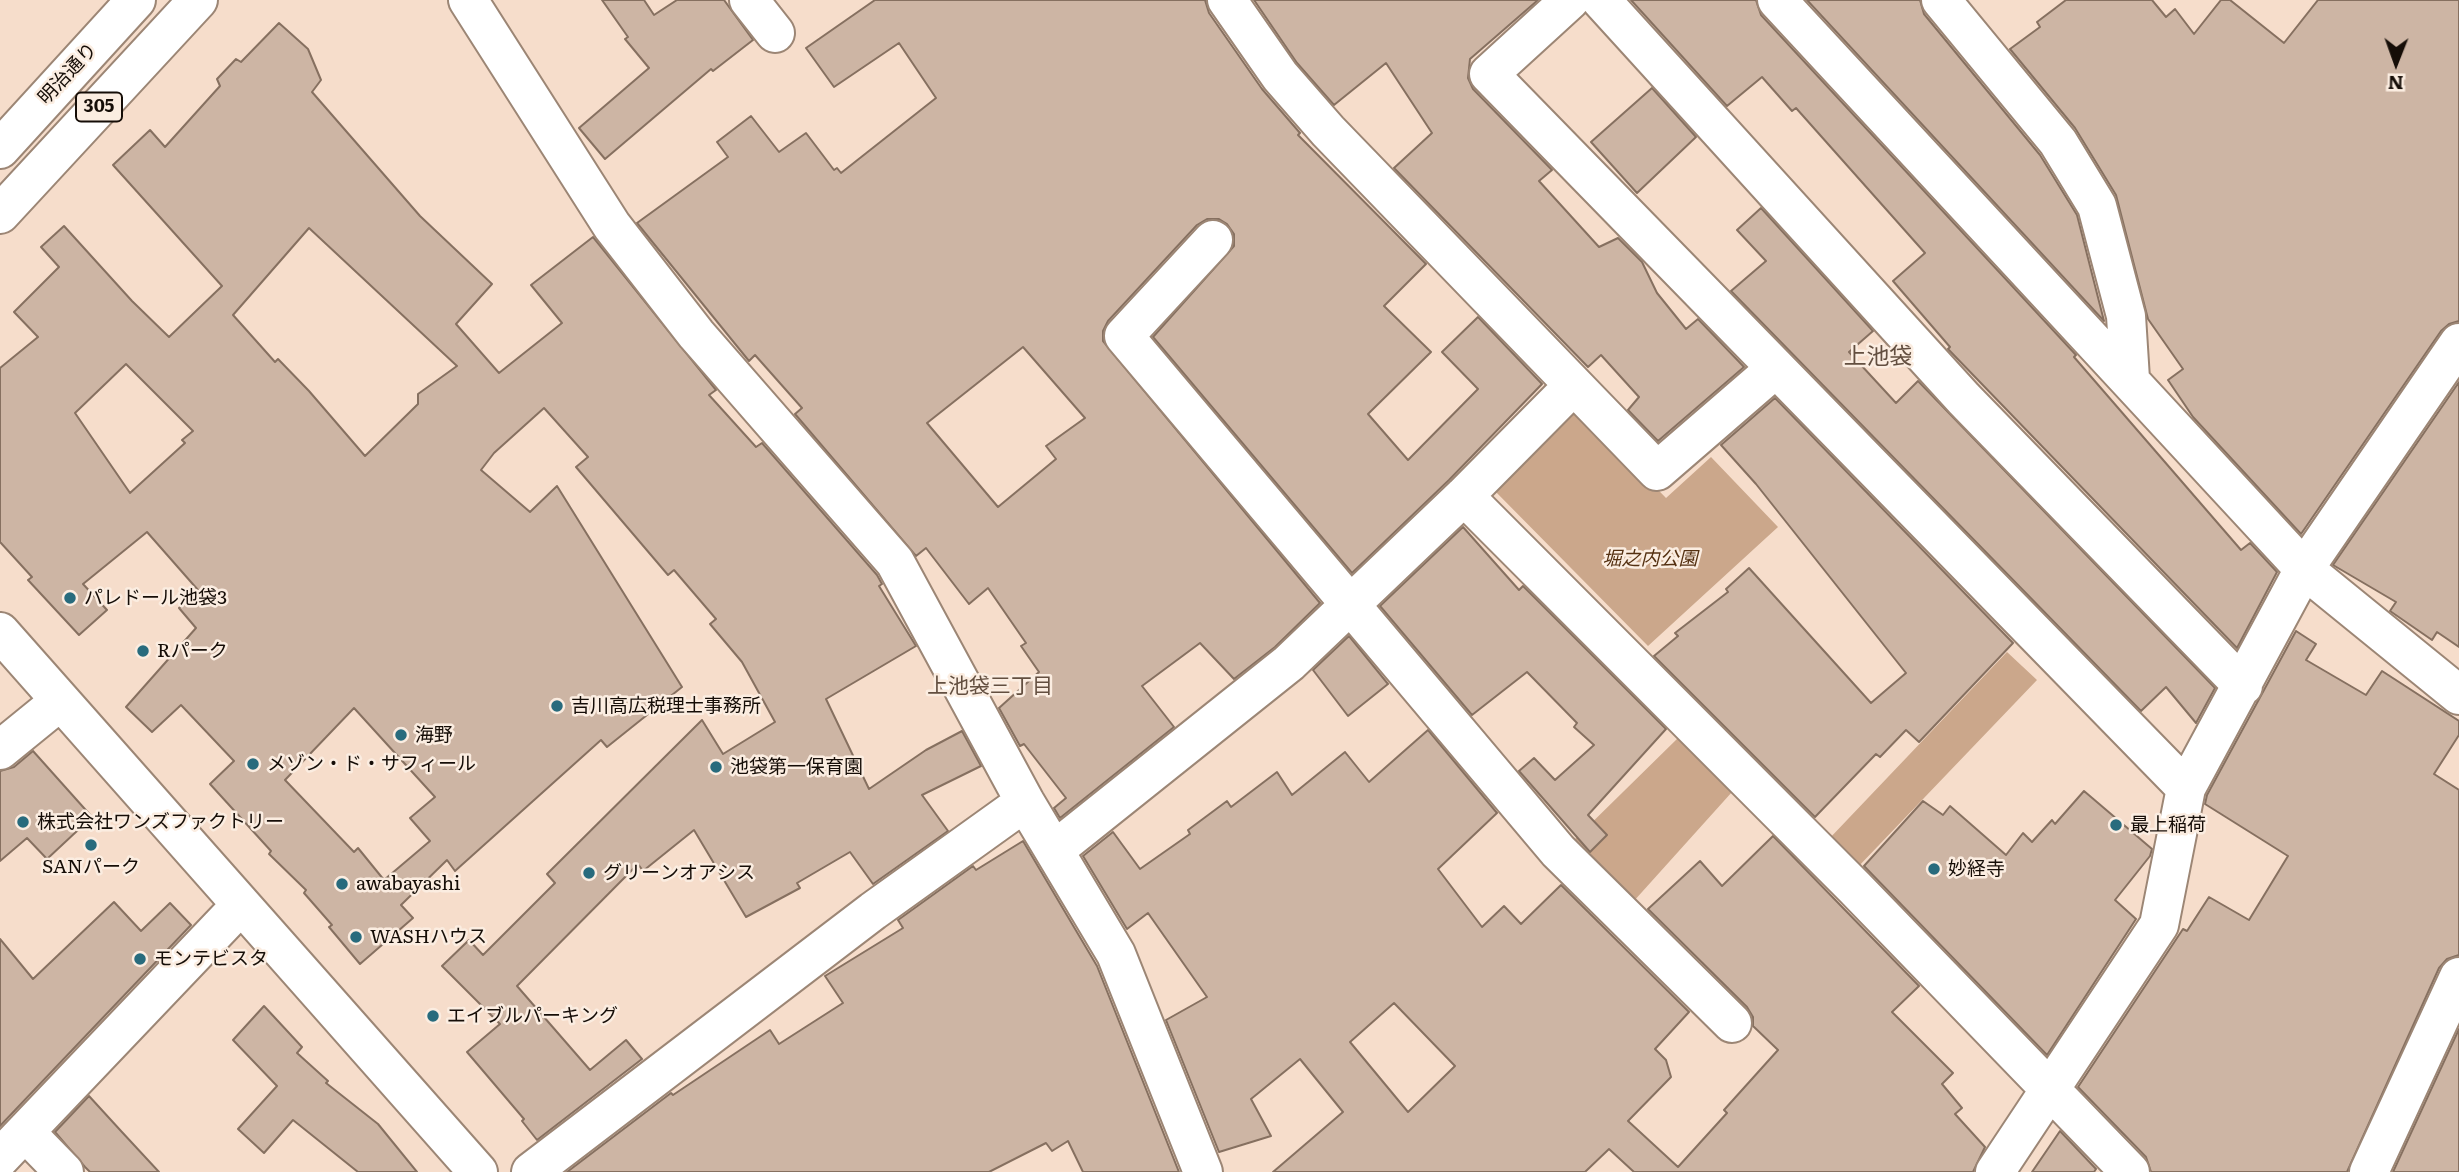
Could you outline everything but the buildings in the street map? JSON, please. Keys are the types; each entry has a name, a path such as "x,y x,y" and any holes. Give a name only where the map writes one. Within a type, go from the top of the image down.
{"street":[{"name":"明治通り","path":"0,149 136,0"},
{"name":"305","path":"0,214 198,0"},
{"path":"468,0 612,226 696,334 895,562 1025,802 1056,849 1116,954 1203,1172"},
{"path":"748,0 775,33"},
{"path":"1227,0 1280,76 1328,131 1657,471 1775,369"},
{"path":"1601,0 1964,399 2243,686"},
{"path":"1777,0 2304,569 2459,695"},
{"path":"1941,0 2058,142 2097,206 2126,316 2130,379"},
{"path":"1555,5 1489,74 2186,788"},
{"path":"1213,240 1125,336 1558,851 1732,1023"},
{"path":"1995,1172 2050,1093 2159,925 2186,788 2304,569 2459,343"},
{"path":"1056,849 1289,663 1464,496 1573,386"},
{"path":"1464,496 1856,888 2050,1093 2130,1172"},
{"path":"0,632 478,1172"},
{"path":"0,750 60,702"},
{"path":"531,1172 873,911 1025,802"},
{"path":"64,1172 13,1145 240,905"},
{"path":"2369,1172 2459,977"}],"green space":[{"name":"堀之内公園","path":"1575,405 1666,498 1711,457 1778,527 1648,646 1491,487"},
{"path":"2007,652 2037,680 1857,868 1828,840"},
{"path":"1678,738 1732,792 1633,902 1569,845"}],"place":[{"name":"パレドール池袋3","path":"70,598"},
{"name":"Rパーク","path":"143,651"},
{"name":"吉川高広税理士事務所","path":"557,706"},
{"name":"海野","path":"401,735"},
{"name":"メゾン・ド・サフィール","path":"253,764"},
{"name":"池袋第一保育園","path":"716,767"},
{"name":"株式会社ワンズファクトリー","path":"23,822"},
{"name":"最上稲荷","path":"2116,825"},
{"name":"SANパーク","path":"91,845"},
{"name":"妙経寺","path":"1934,869"},
{"name":"グリーンオアシス","path":"589,873"},
{"name":"awabayashi","path":"342,884"},
{"name":"WASHハウス","path":"356,937"},
{"name":"モンテビスタ","path":"140,959"},
{"name":"エイブルパーキング","path":"433,1016"}],"district":[{"name":"上池袋","path":"1878,357"},
{"name":"上池袋三丁目","path":"990,687"}]}
